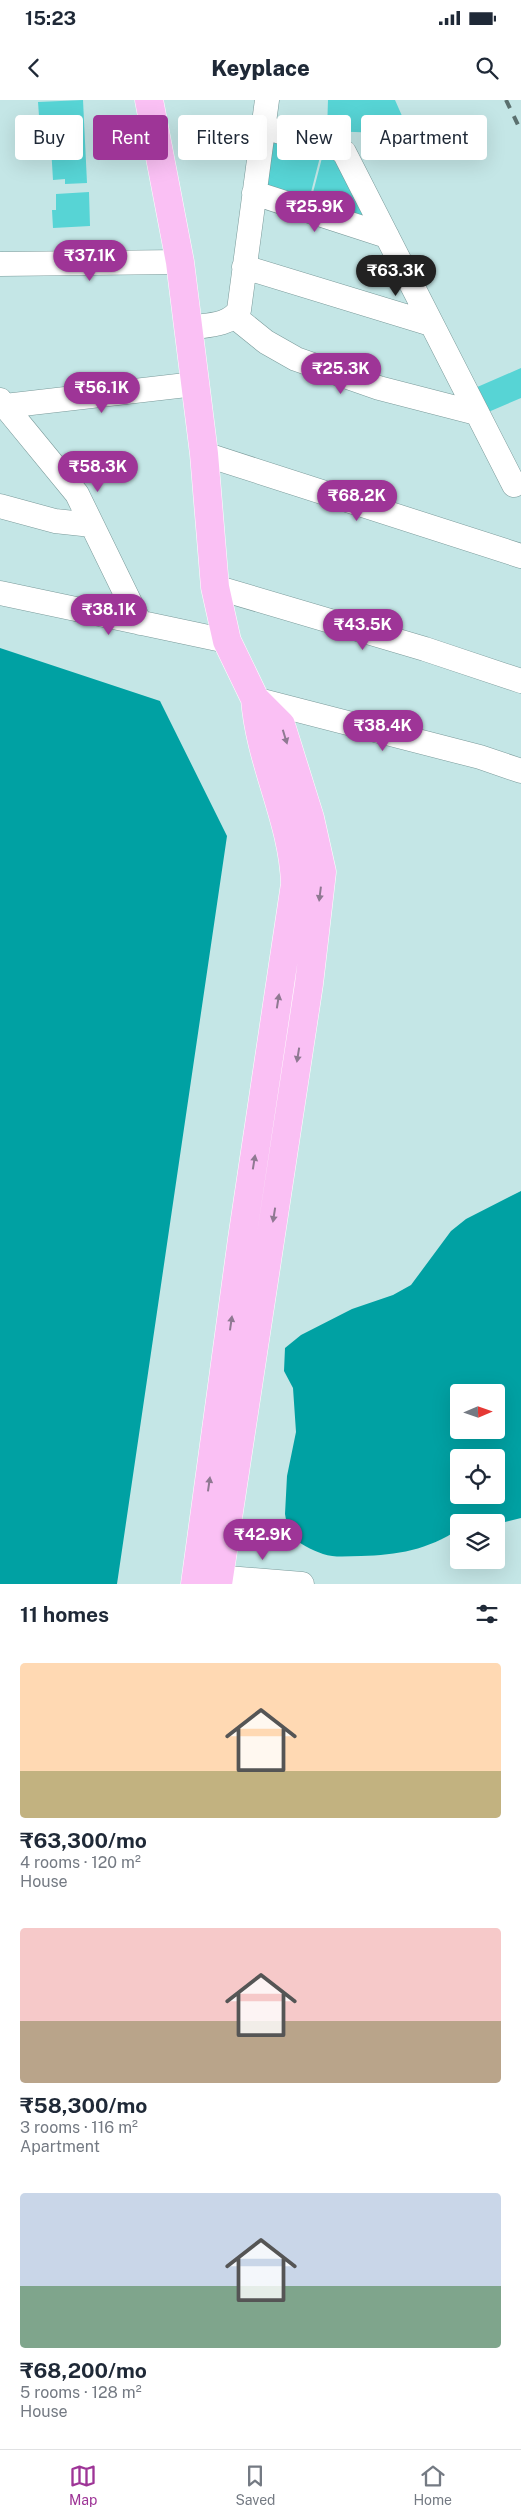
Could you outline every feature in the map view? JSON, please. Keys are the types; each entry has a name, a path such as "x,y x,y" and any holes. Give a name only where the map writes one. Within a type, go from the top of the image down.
{"main road":[{"path":"149,100 180,262 204,454 215,587 227,641 255,699 281,725 310,818 322,872 307,994 208,1580"}],"street":[{"path":"265,115 267,100"},
{"path":"267,127 337,148 344,152 514,485"},
{"path":"188,328 228,321 235,317 239,310 258,160"},
{"path":"254,193 387,236"},
{"path":"0,264 180,262"},
{"path":"244,267 431,324"},
{"path":"235,317 266,342 296,359 379,388 476,413"},
{"path":"2,403 195,384"},
{"path":"2,403 76,494 140,623"},
{"path":"204,454 521,556"},
{"path":"0,506 55,521 92,525"},
{"path":"215,587 425,649 521,681"},
{"path":"0,593 227,641"},
{"path":"255,699 480,757 521,771"},
{"path":"208,1580 302,1584"}],"water":[{"path":"0,648 160,701 227,836 117,1584 0,1584"},
{"path":"521,1191 521,1518 505,1522 505,1514 450,1514 450,1534 424,1547 400,1553 337,1556 314,1550 289,1536 285,1514 287,1476 296,1432 293,1388 284,1371 285,1348 301,1335 352,1309 393,1295 411,1285 451,1231 466,1219"}],"building":[{"path":"83,100 87,183 65,184 65,179 53,180 52,160 83,160 83,115 39,115 38,102"},
{"path":"328,100 395,100 402,115 361,115 361,132 351,132 351,115 328,115"},
{"path":"271,140 277,142 277,160 319,160 308,204 258,192"},
{"path":"321,160 347,160 369,223 309,208"},
{"path":"89,192 90,226 53,228 52,210 56,210 56,194"},
{"path":"521,368 521,398 486,413 475,388"}],"railway":[{"path":"506,100 521,131"}]}
